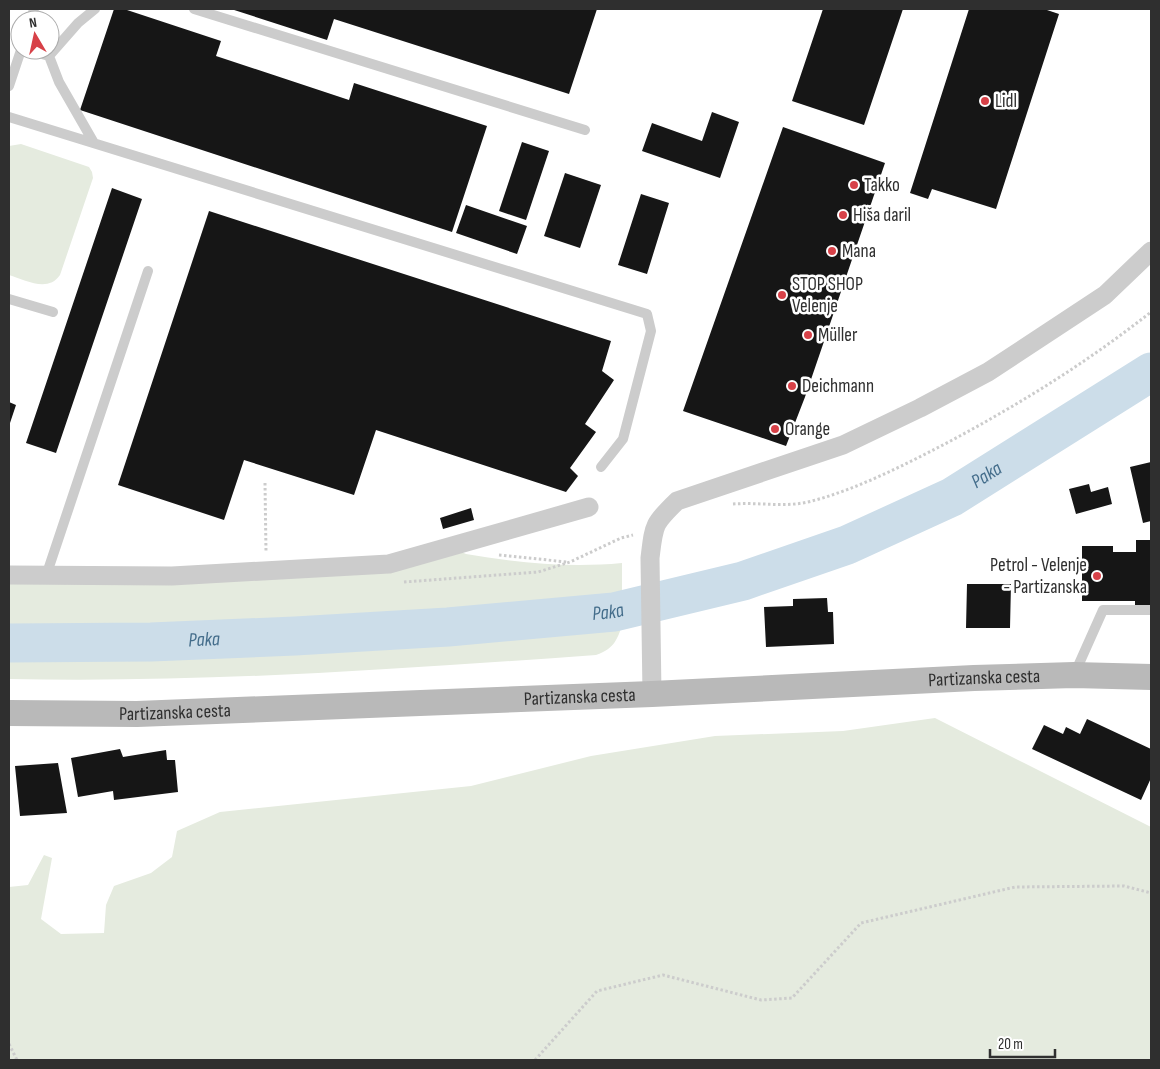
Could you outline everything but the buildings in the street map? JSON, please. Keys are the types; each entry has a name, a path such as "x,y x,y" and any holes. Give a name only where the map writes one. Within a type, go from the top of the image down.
{"main road":[{"name":"Partizanska cesta","path":"9,713 137,714 1074,675 1151,677"}],"street":[{"path":"652,694 650,558 657,520 677,501 843,445 920,408 988,372 1105,295 1151,251"},
{"path":"9,575 172,576 389,564 590,507"}],"lane":[{"path":"60,43 78,23 95,9"},
{"path":"194,9 585,130"},
{"path":"9,86 18,60"},
{"path":"51,60 59,82 94,143"},
{"path":"9,117 647,314 651,331 650,339 623,439 600,468"},
{"path":"46,576 148,271"},
{"path":"9,299 54,312"},
{"path":"1074,675 1103,610 1151,610"}],"path":[{"path":"723,505 810,502 835,494 909,462 1040,391 1104,349 1151,312"},
{"path":"265,483 267,571"},
{"path":"497,555 570,562 621,538 637,534"},
{"path":"535,1060 598,992 663,975 761,1000 792,998 861,923 1015,887 1124,886 1151,893"},
{"path":"9,1044 17,1060"}],"shaded area":[{"path":"21,144 89,167 92,172 93,178 60,275 49,283 36,284 9,275 9,146"},
{"path":"457,550 466,554 544,564 622,563 622,604 480,618 338,626 126,634 9,635 9,583"},
{"path":"624,620 612,646 596,655 303,674 156,679 9,679 9,652 143,652 486,636"},
{"path":"935,718 1151,827 1151,1060 9,1060 9,887 28,885 44,855 52,858 41,919 61,934 104,933 106,905 114,886 151,873 172,857 177,831 220,812 471,786 591,756 715,736 843,731"}],"waterway":[{"name":"Paka","path":"9,643 151,642 295,636 448,627 614,612 743,581 847,545 952,497 1151,372"}],"place":[{"name":"Lidl","path":"985,101"},
{"name":"Takko","path":"854,185"},
{"name":"Hiša daril","path":"843,215"},
{"name":"Mana","path":"832,251"},
{"name":"STOP SHOP Velenje","path":"782,295"},
{"name":"Müller","path":"808,335"},
{"name":"Deichmann","path":"792,386"},
{"name":"Orange","path":"775,429"},
{"name":"Petrol - Velenje - Partizanska","path":"1097,576"}]}
